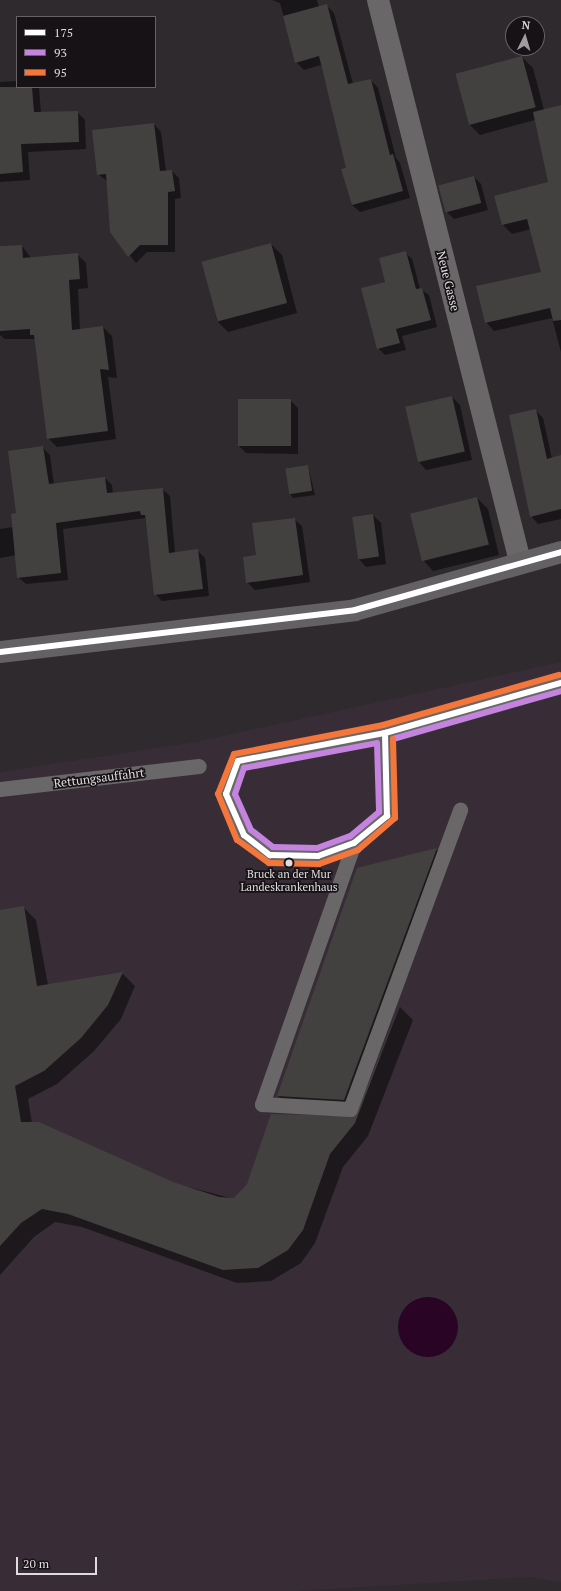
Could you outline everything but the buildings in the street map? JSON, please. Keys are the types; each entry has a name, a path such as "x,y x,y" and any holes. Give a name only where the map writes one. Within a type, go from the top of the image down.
{"main road":[{"path":"0,652 355,610 520,561 561,552"}],"street":[{"name":"Neue Gasse","path":"378,0 520,561"}],"lane":[{"path":"385,733 387,816 354,843 318,856 270,855 244,835 226,794 238,761 385,733 561,683"},
{"name":"Rettungsauffahrt","path":"0,789 199,766"},
{"path":"354,843 262,1104 350,1109 460,810"}],"shaded area":[{"path":"561,662 561,1582 532,1577 296,1591 0,1591 0,772 196,742"},
{"path":"422,1297 434,1297 445,1302 453,1310 458,1321 456,1339 445,1352 434,1357 422,1357 411,1352 403,1344 398,1333 398,1321 403,1310 411,1302"}],"transit line":[{"name":"175","path":"0,652 355,610 561,552"},
{"name":"95","path":"393,739 395,818 358,850 319,864 269,863 237,840 218,794 234,754 383,725 559,675"},
{"name":"175","path":"238,761 385,733 561,683"},
{"name":"93","path":"393,739 561,691"},
{"name":"175","path":"238,761 226,794 244,835 270,855 318,856 354,843 387,816 385,733"},
{"name":"93","path":"377,743 379,812 350,836 317,848 273,847 251,830 235,794 244,768 377,743"}],"place":[{"name":"Bruck an der Mur Landeskrankenhaus","path":"289,863"}]}
